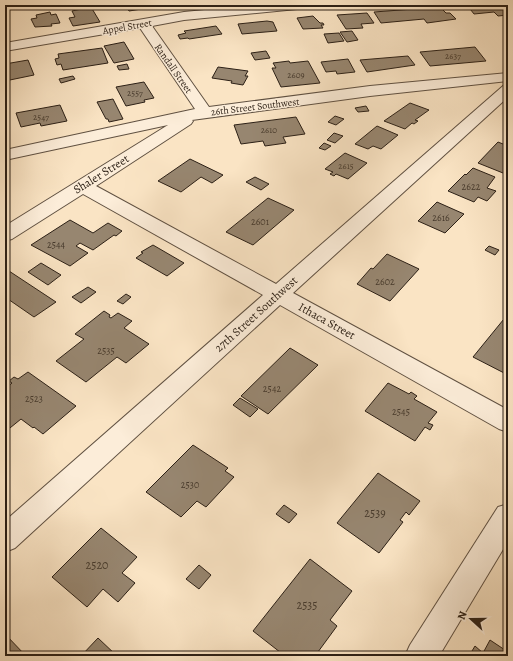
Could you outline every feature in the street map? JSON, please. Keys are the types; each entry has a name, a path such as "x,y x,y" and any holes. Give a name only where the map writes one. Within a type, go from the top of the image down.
{"street":[{"name":"Appel Street","path":"5,47 244,7 297,5"},
{"name":"Randall Street","path":"143,23 201,113"},
{"name":"26th Street Southwest","path":"5,154 201,113 370,91 508,77"},
{"name":"27th Street Southwest","path":"5,539 508,89"},
{"name":"Shaler Street","path":"5,235 201,113"},
{"name":"Ithaca Street","path":"83,186 508,422"},
{"path":"421,656 508,516"}],"building":[{"path":"125,5 166,5 129,11"},
{"path":"467,5 508,5 508,15 498,16 494,12 474,14"},
{"path":"91,7 100,22 73,26 69,18 75,17 72,11"},
{"path":"440,7 456,19 427,23 424,19 381,23 374,12"},
{"path":"50,12 51,15 56,14 60,23 51,24 52,26 35,27 31,19 37,18 36,15"},
{"path":"367,13 374,23 361,24 363,28 346,29 337,15"},
{"path":"313,16 320,23 323,23 324,25 321,25 323,28 303,29 297,18"},
{"path":"267,21 273,22 277,31 242,34 238,24"},
{"path":"216,26 222,34 189,39 180,39 178,35 186,33 184,31"},
{"path":"352,31 358,40 347,42 340,32"},
{"path":"339,33 344,41 328,43 324,34"},
{"path":"124,42 134,59 114,63 104,46"},
{"path":"475,47 486,61 430,66 420,52"},
{"path":"102,48 108,63 63,70 61,64 57,65 55,59 59,58 58,54"},
{"path":"266,51 270,58 255,60 251,53"},
{"path":"408,56 415,65 367,72 360,60"},
{"path":"348,59 355,72 337,74 336,71 326,72 321,62"},
{"path":"28,60 34,75 5,81 5,64"},
{"path":"289,61 290,63 308,61 320,83 281,87 272,68 276,68 273,63"},
{"path":"127,64 129,69 119,70 117,66"},
{"path":"218,67 248,71 245,76 248,76 243,85 231,83 232,81 212,78"},
{"path":"73,76 75,79 61,83 59,79"},
{"path":"144,82 154,98 144,100 145,102 126,106 116,87"},
{"path":"113,99 123,119 109,122 97,102"},
{"path":"410,103 429,110 415,120 418,121 414,124 412,123 405,129 384,121"},
{"path":"60,105 67,121 41,126 40,123 21,127 16,113"},
{"path":"366,106 369,111 358,112 355,108"},
{"path":"335,116 344,119 336,125 328,122"},
{"path":"296,117 305,134 283,137 286,143 265,146 263,141 241,144 234,125"},
{"path":"377,126 398,135 381,149 373,146 368,149 355,144"},
{"path":"334,133 343,136 335,143 327,140"},
{"path":"498,142 508,146 508,175 478,163"},
{"path":"324,143 331,146 325,150 319,148"},
{"path":"345,153 367,163 348,179 336,174 334,176 330,174 333,172 325,169"},
{"path":"190,159 223,175 212,183 201,177 181,192 158,181"},
{"path":"473,168 495,177 487,188 496,191 487,201 478,197 474,202 448,191"},
{"path":"255,177 269,184 261,190 246,182"},
{"path":"268,198 294,210 253,245 226,232"},
{"path":"437,202 464,214 445,233 418,221"},
{"path":"70,220 93,233 108,223 122,231 93,250 80,243 76,246 88,253 70,266 31,245"},
{"path":"153,245 184,263 167,276 136,258 143,253 141,252"},
{"path":"489,246 499,250 495,255 485,250"},
{"path":"387,254 419,269 390,301 357,284 371,268 373,269"},
{"path":"41,263 61,275 48,285 28,272"},
{"path":"9,271 56,302 34,317 5,297 5,273"},
{"path":"88,287 96,292 81,303 72,297"},
{"path":"126,294 131,297 123,304 117,301"},
{"path":"104,311 110,315 109,317 111,318 118,313 132,321 124,328 149,344 126,363 117,357 86,382 56,361 84,339 75,334"},
{"path":"508,314 508,375 473,357"},
{"path":"290,348 318,365 268,414 241,396"},
{"path":"28,372 76,406 43,434 21,419 5,432 5,389 12,383 9,381 14,377 18,379"},
{"path":"388,383 409,394 411,392 417,396 414,399 437,412 428,423 433,425 430,430 425,427 415,441 365,411"},
{"path":"240,398 258,409 250,417 233,405"},
{"path":"193,445 228,468 225,471 234,477 206,507 197,501 181,517 146,492"},
{"path":"378,473 420,501 409,515 406,512 400,520 403,522 379,553 337,523"},
{"path":"284,505 297,514 289,523 276,514"},
{"path":"101,528 137,557 122,573 135,583 118,602 103,589 87,607 52,577"},
{"path":"310,559 352,591 330,620 337,626 315,656 285,656 253,631"},
{"path":"199,565 211,575 199,589 186,579"},
{"path":"5,634 26,656 5,656"},
{"path":"98,638 117,656 81,656"},
{"path":"490,640 508,652 508,656 469,656 475,646 483,653"}]}
